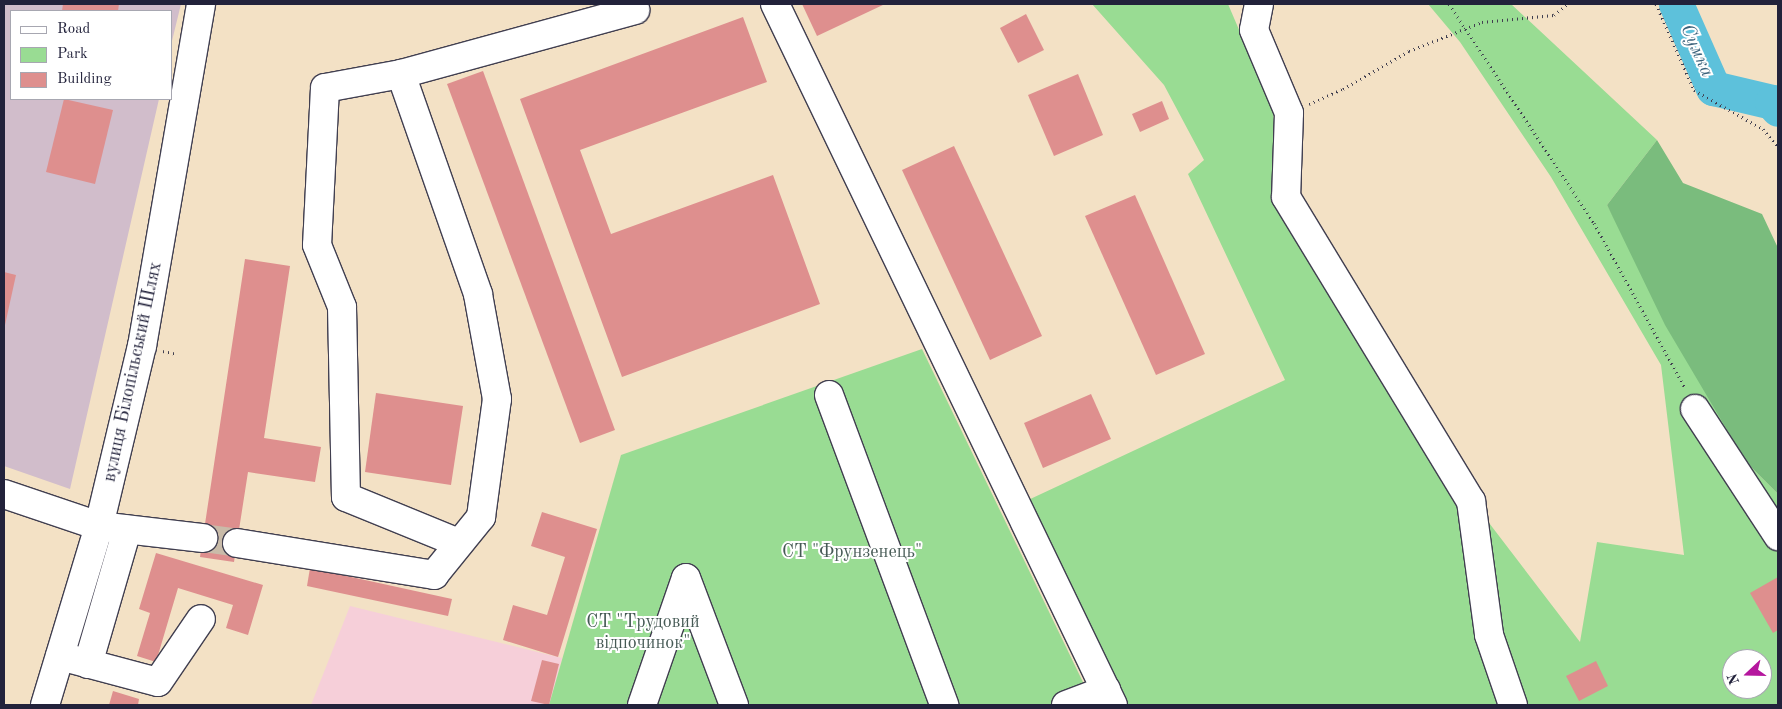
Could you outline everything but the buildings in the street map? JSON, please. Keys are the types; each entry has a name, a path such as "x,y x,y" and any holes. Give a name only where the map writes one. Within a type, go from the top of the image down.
{"street":[{"name":"вулиця Білопільський Шлях","path":"44,705 99,526 142,346 201,4"},
{"path":"775,4 1110,698 1066,705"},
{"path":"1259,4 1254,30 1289,113 1286,197 1470,501 1489,635 1513,705"},
{"path":"459,543 346,497 342,307 317,245 325,88 401,74 635,10"},
{"path":"237,543 434,575 481,517 497,399 478,294 401,74"},
{"path":"829,395 944,705"},
{"path":"1695,409 1778,536"},
{"path":"4,494 99,526 203,538"},
{"path":"88,664 128,530"},
{"path":"642,705 686,578 734,705"},
{"path":"60,656 158,682 202,619"}],"path":[{"path":"1449,4 1594,222 1664,345 1695,409"},
{"path":"1289,113 1343,89 1409,51 1482,22 1554,16 1568,4"},
{"path":"1656,4 1694,90 1763,129 1778,147"}],"shaded area":[{"path":"4,4 181,4 172,41 172,10 10,10 10,100 159,100 70,489 4,466"},
{"path":"350,606 562,658 549,705 311,705"}],"green space":[{"path":"1092,4 1228,4 1273,109 1280,199 1470,498 1580,642 1597,542 1684,555 1661,365 1551,177 1460,42 1428,4 1511,4 1657,140 1607,205 1746,462 1778,494 1778,705 1124,705 1026,501 1285,380 1188,174 1204,160 1164,85"},
{"path":"1657,140 1683,183 1762,214 1778,248 1778,494 1746,462 1665,325 1607,205"},
{"name":"СТ \"Фрунзенець\"","path":"922,349 1094,705 549,705 621,455"}],"waterway":[{"name":"Сумка","path":"1676,4 1713,88 1772,102 1778,109"}],"tunnel":[{"path":"203,538 237,543"}],"park label":[{"name":"СТ \"Трудовий відпочинок\"","path":"643,633"}]}
